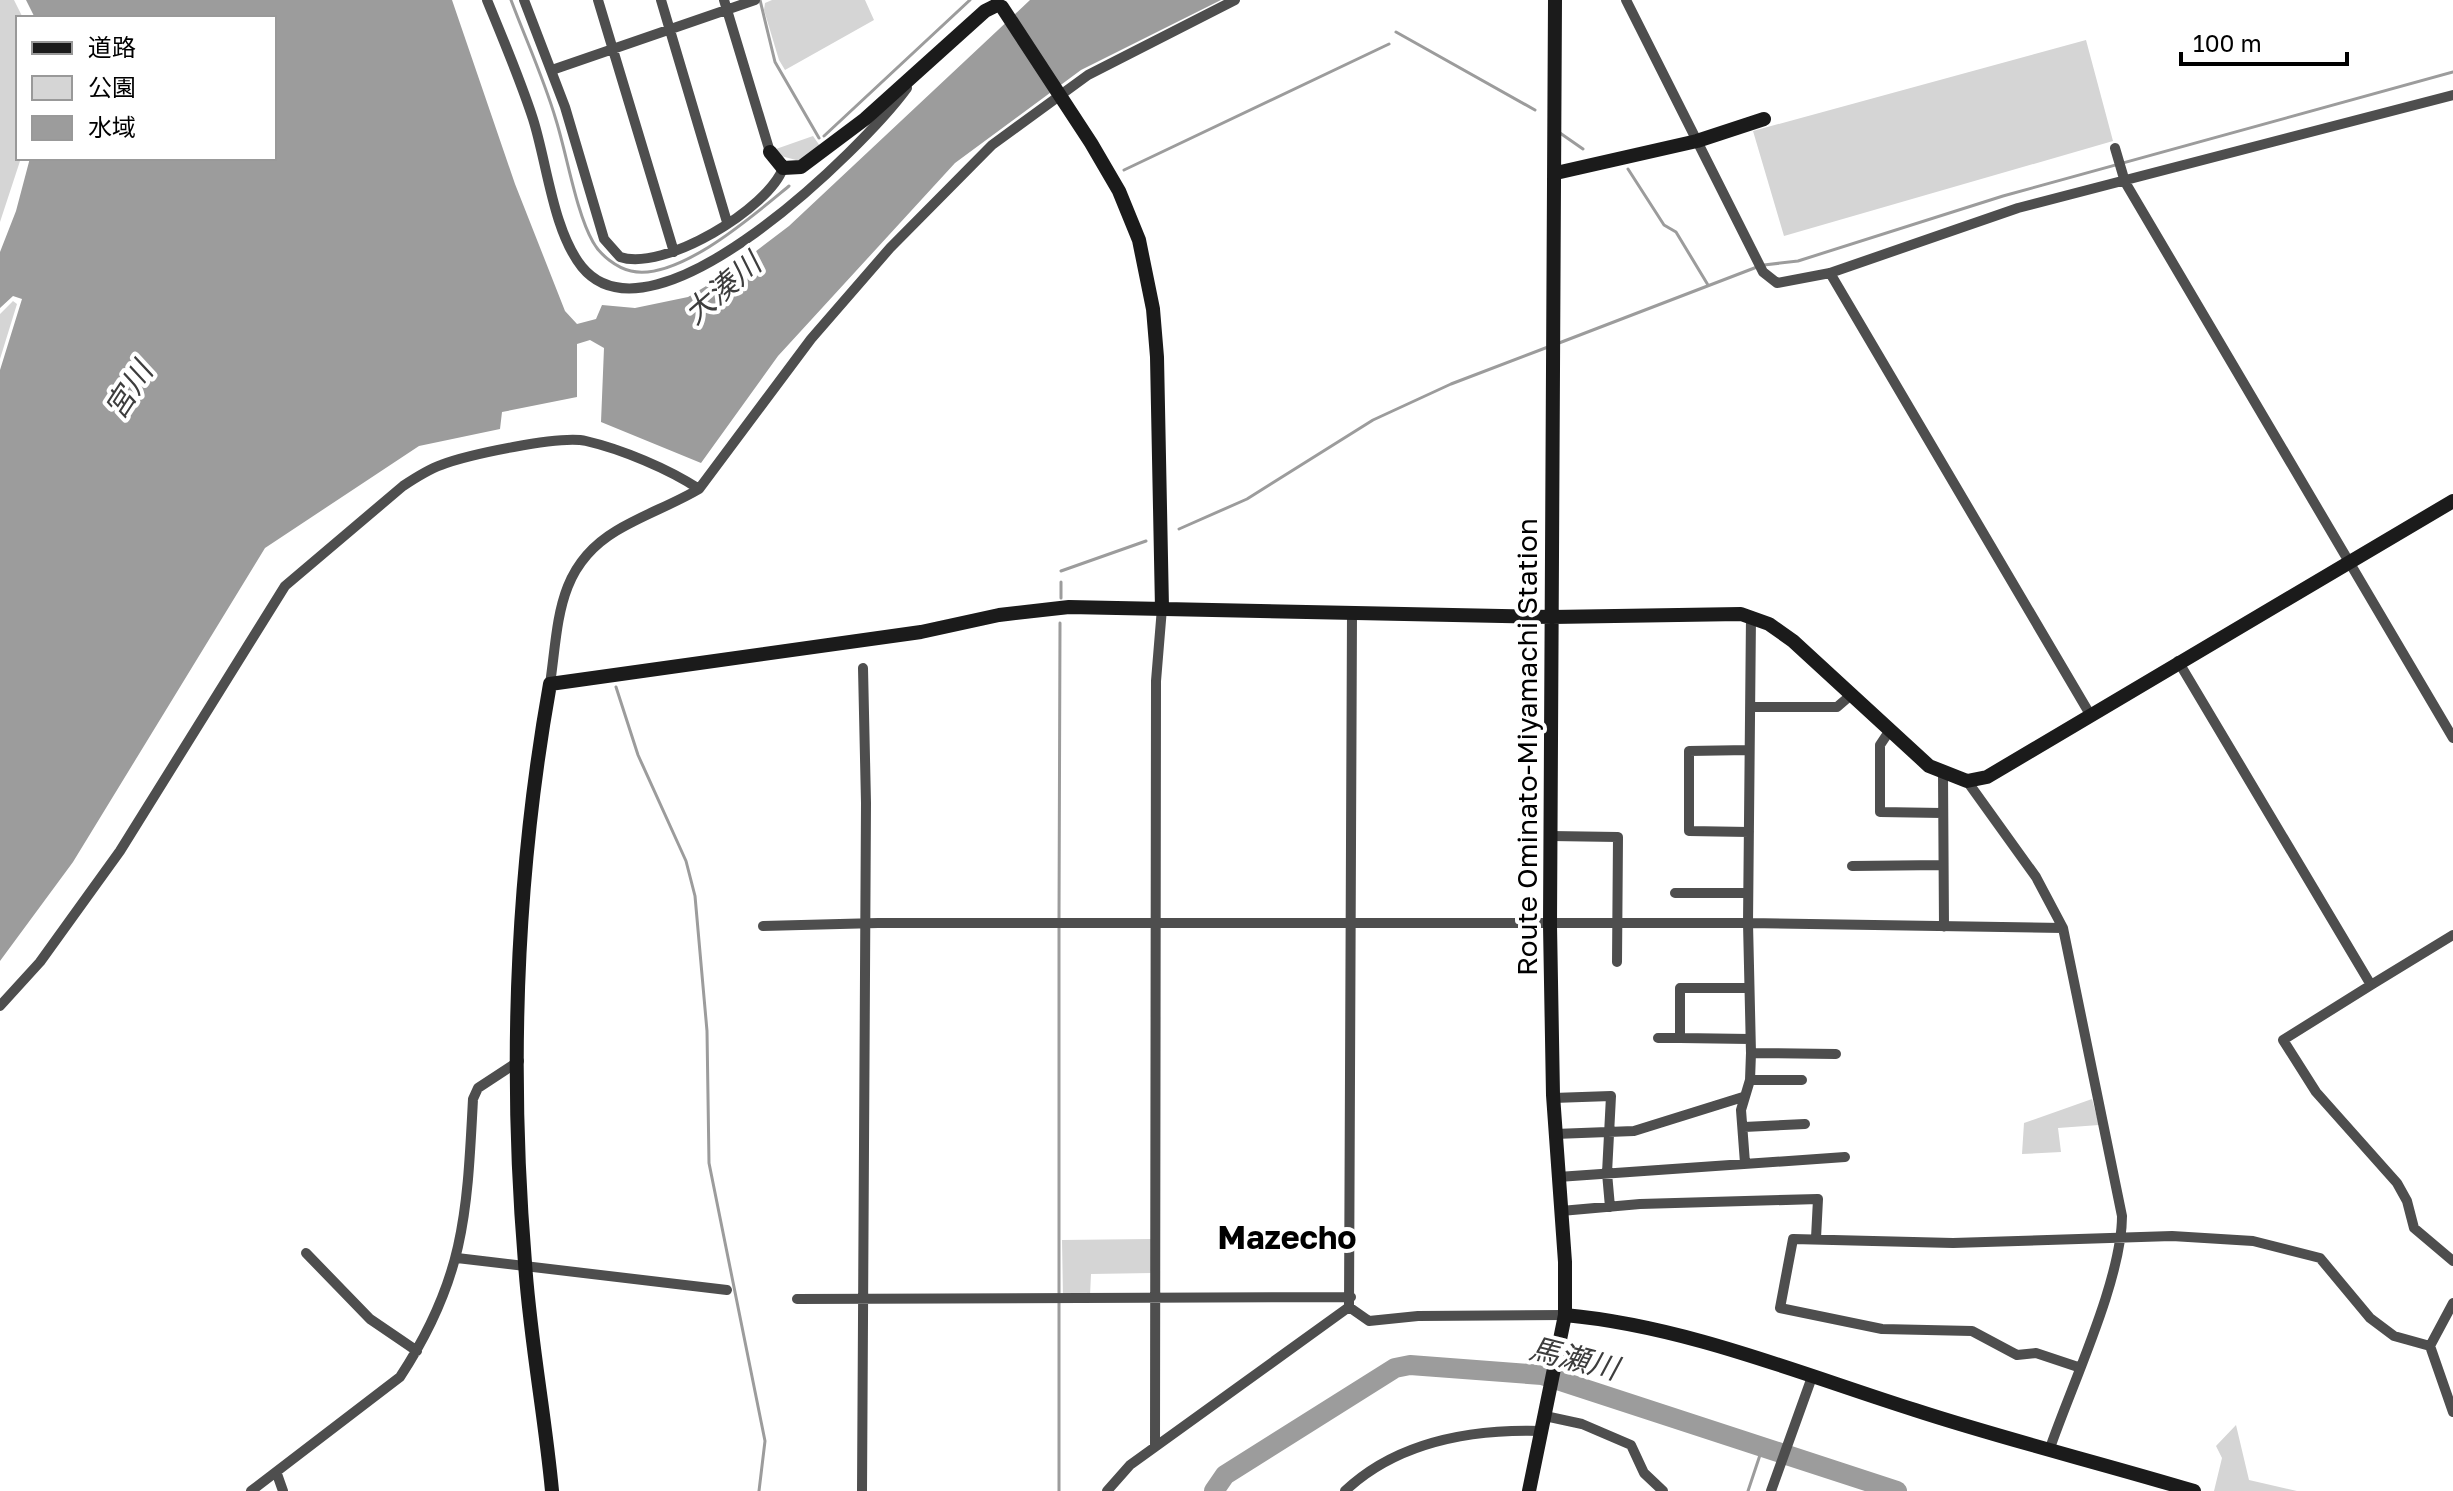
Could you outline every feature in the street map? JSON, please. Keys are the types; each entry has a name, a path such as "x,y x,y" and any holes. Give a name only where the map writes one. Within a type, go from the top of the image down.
{"street":[{"path":"487,0 533,118 566,239 591,276 617,289 654,287 728,253 870,130 891,110 916,76"},
{"path":"524,0 552,70 604,239 620,257 647,260 711,235 777,183 783,168"},
{"path":"598,0 674,252"},
{"path":"661,0 727,222"},
{"path":"552,70 670,28 726,4 754,0"},
{"path":"552,1491 525,1264 519,1061 522,905 532,783 561,610 574,567 589,549 617,530 699,489 811,339 890,248 992,145 1060,95 1130,51 1235,0"},
{"name":"Route Ominato-Miyamachi Station","path":"1529,1491 1565,1315 1553,1098 1550,925 1556,336 1555,0"},
{"path":"1626,0 1763,272 1777,283 1830,273 2018,208 2453,95"},
{"path":"726,4 770,152 783,168"},
{"path":"783,168 801,167 916,76 985,11 1001,6 1119,191 1145,264 1157,357 1162,608 1156,681 1155,1447"},
{"path":"1556,173 1697,141 1764,119"},
{"path":"2115,148 2125,182 2453,738"},
{"path":"1830,273 2091,716"},
{"path":"0,1006 40,962 111,864 285,586 403,486 421,474 465,458 567,440 585,440 676,475 699,489"},
{"path":"550,684 921,632 1034,610 1162,608 1552,617 1731,613 1751,616 1793,641 1929,766 1967,781 1987,777 2178,661 2453,501"},
{"path":"1350,1302 1352,612"},
{"path":"1745,1163 1743,1097 1750,1080 1751,1053 1748,893 1751,616"},
{"path":"2178,661 2371,985"},
{"path":"862,1491 866,803 863,668"},
{"path":"1750,707 1837,707 1851,695"},
{"path":"1890,730 1880,745 1880,812 1942,813"},
{"path":"1749,750 1689,751 1689,831 1749,832"},
{"path":"1943,773 1944,927"},
{"path":"1967,781 2036,877 2063,928 2116,1184 2122,1238 2050,1448"},
{"path":"1551,836 1618,837 1617,962"},
{"path":"1852,866 1943,865"},
{"path":"1675,893 1748,893"},
{"path":"763,926 1748,923 2063,928"},
{"path":"2453,935 2283,1040 2316,1092 2397,1183 2407,1201 2414,1228 2453,1261"},
{"path":"1680,1038 1680,988 1749,988"},
{"path":"1658,1038 1750,1039"},
{"path":"1751,1053 1836,1054"},
{"path":"251,1491 400,1377 417,1351 436,1317 457,1258 467,1212 473,1099 478,1088 519,1061"},
{"path":"1750,1080 1802,1080"},
{"path":"1553,1098 1611,1096 1607,1173 1610,1207"},
{"path":"1555,1134 1634,1131 1743,1097"},
{"path":"1744,1127 1805,1124"},
{"path":"1558,1177 1845,1157"},
{"path":"1561,1211 1818,1199 1816,1238"},
{"path":"2078,1367 2036,1353 2017,1355 1972,1331 1882,1329 1780,1308 1793,1239 1953,1243 2172,1236 2253,1241 2320,1258 2370,1318 2406,1342 2430,1346"},
{"path":"306,1253 370,1319 417,1351"},
{"path":"457,1258 727,1290"},
{"path":"797,1299 1155,1298 1350,1302 1369,1321 1418,1316 1565,1315 1610,1319 1698,1341 1939,1418 2194,1491"},
{"path":"1107,1491 1130,1465 1350,1302"},
{"path":"2453,1303 2430,1346 2453,1412"},
{"path":"1772,1488 1812,1377"},
{"path":"1345,1491 1407,1449 1448,1438 1544,1424 1582,1424 1631,1445 1644,1473 1663,1491"},
{"path":"277,1474 283,1491"}],"green space":[{"path":"0,0 14,0 22,16 16,16 16,160 20,160 0,222"},
{"path":"772,0 865,0 874,20 785,70 764,10 765,3"},
{"path":"2086,40 2113,141 1784,236 1753,131"},
{"path":"813,136 820,146 800,161 777,155 776,149"},
{"path":"13,301 17,304 0,359 0,314"},
{"path":"2092,1099 2099,1125 2058,1128 2061,1152 2022,1154 2024,1123"},
{"path":"1151,1239 1152,1273 1091,1274 1090,1296 1063,1296 1062,1240"},
{"path":"2236,1425 2249,1480 2297,1491 2214,1491 2222,1458 2216,1446"}],"water":[{"path":"26,0 452,0 515,184 565,311 577,324 596,319 602,305 635,308 688,297 726,274 789,226 1030,0 1221,0 1081,70 955,163 778,356 701,463 601,422 604,348 590,340 577,344 577,397 502,412 500,429 419,446 265,548 73,862 0,961 0,370 22,299 13,296 0,308 0,252 16,211 29,160 276,160 276,16 34,16"}],"waterway":[{"path":"511,0 551,105 587,230 596,247 615,264 631,271 650,272 671,266 715,243 789,186"},
{"path":"760,0 775,62 819,138"},
{"path":"824,136 970,0"},
{"path":"1396,32 1535,110"},
{"path":"1124,170 1389,44"},
{"path":"1764,265 1798,261 2003,196 2453,72"},
{"path":"1560,133 1583,149"},
{"path":"1628,169 1664,225 1676,232 1708,285"},
{"path":"1559,343 1757,267"},
{"path":"1179,529 1247,499 1373,420 1451,384 1548,347"},
{"path":"1061,571 1146,541"},
{"path":"1061,582 1061,598"},
{"path":"1059,919 1060,623"},
{"path":"616,687 638,755 686,861 695,896 707,1031 709,1163 765,1441 759,1491"},
{"path":"1059,927 1059,1491"},
{"name":"馬瀬川","path":"1214,1491 1225,1475 1395,1368 1410,1365 1542,1375 1897,1491"},
{"path":"1748,1491 1763,1446"}],"district":[{"name":"Mazecho","path":"1287,1237"}],"water label":[{"name":"大湊川","path":"722,288"},
{"name":"宮川","path":"128,390"}]}
